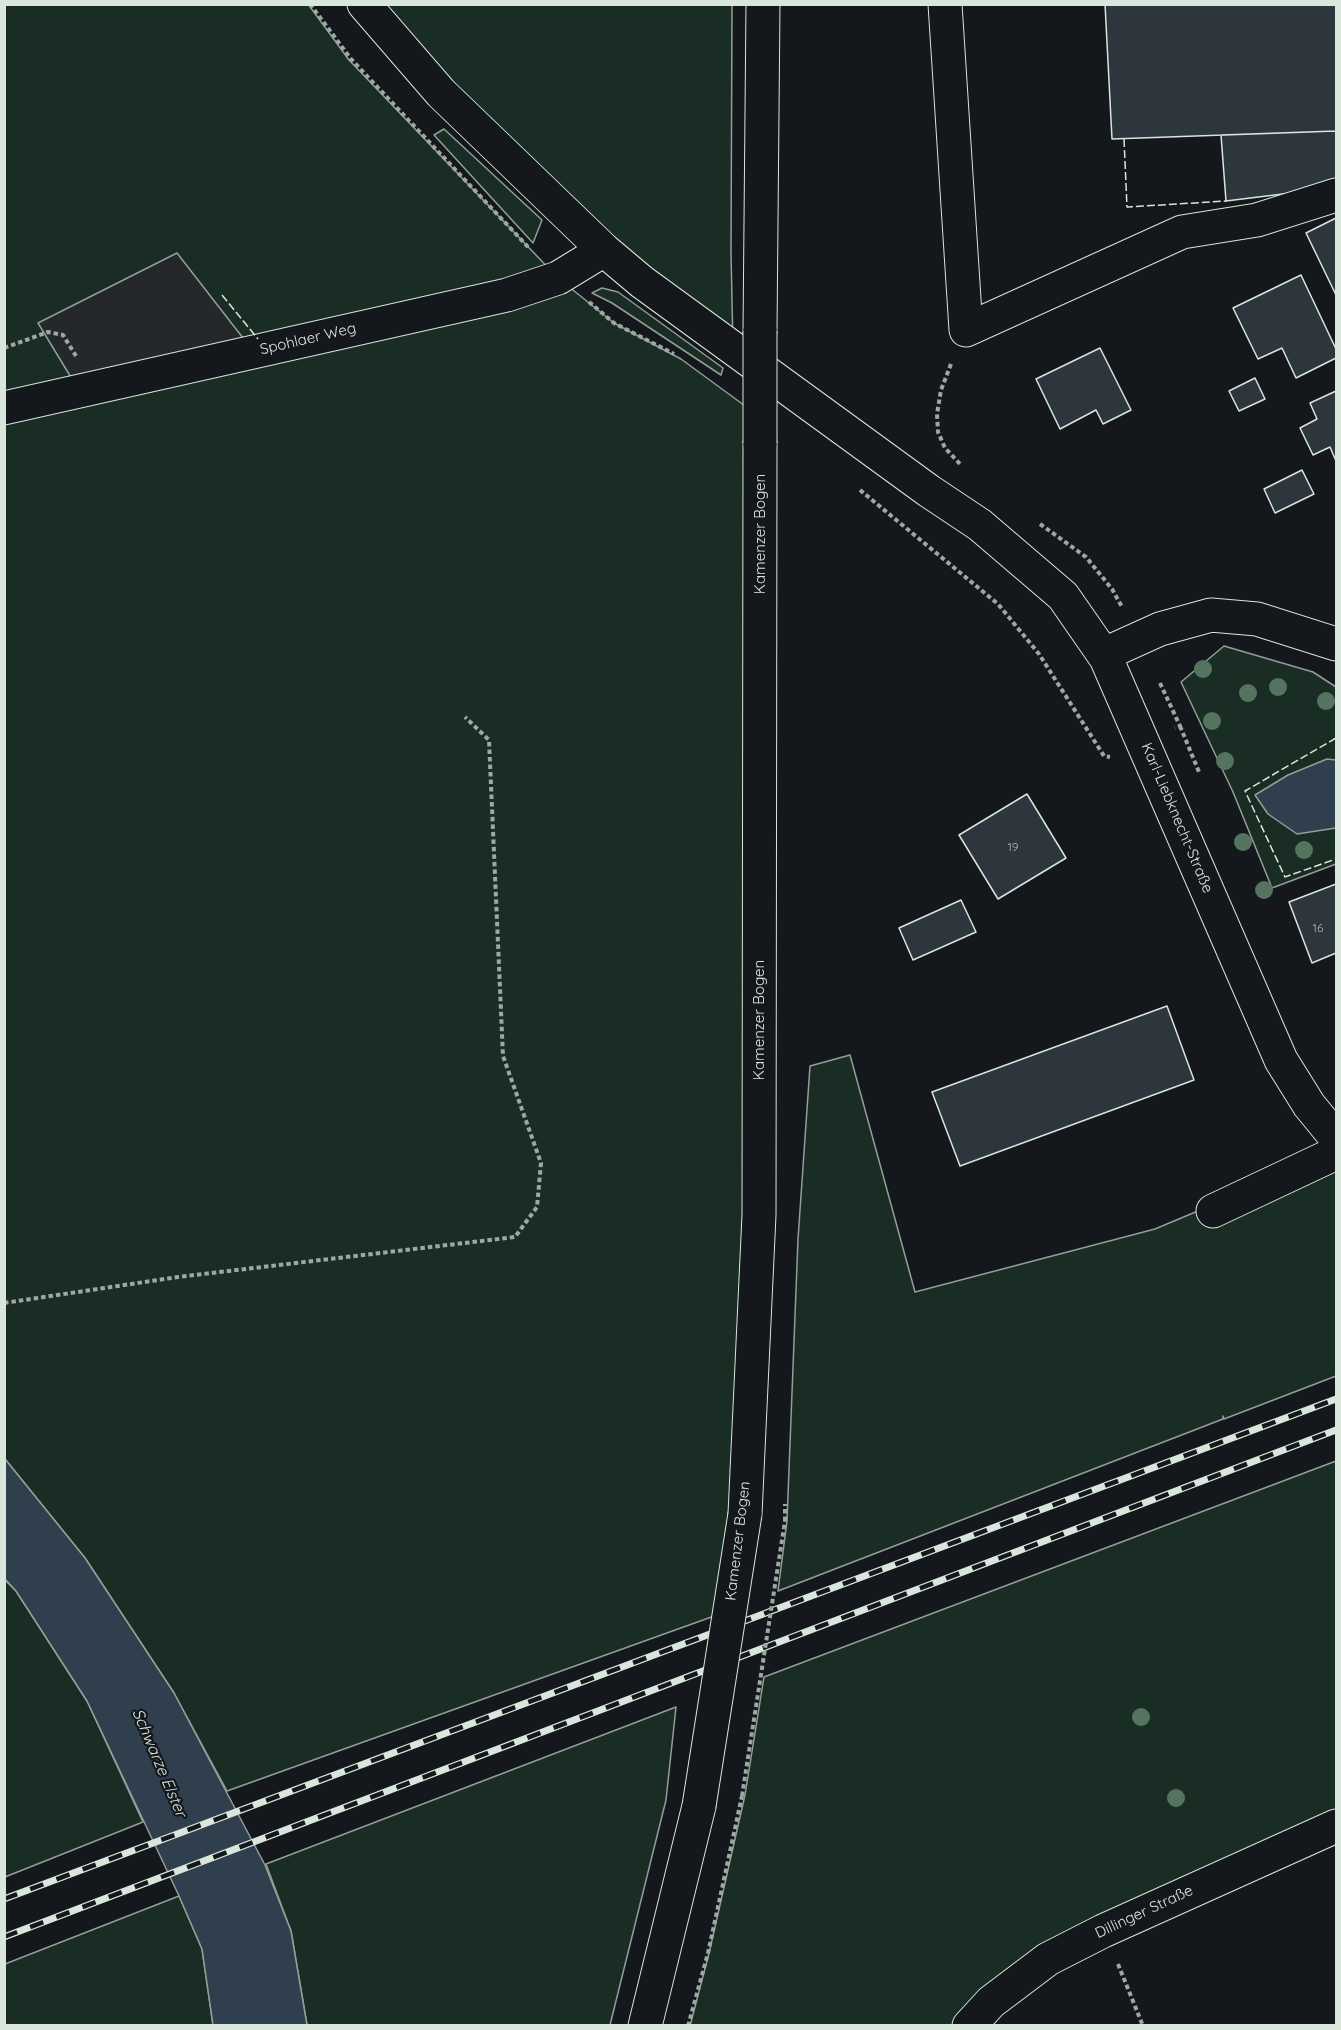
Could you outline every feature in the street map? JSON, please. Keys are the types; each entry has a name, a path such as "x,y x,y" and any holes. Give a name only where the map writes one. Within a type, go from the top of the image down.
{"main road":[{"name":"Karl-Liebknecht-Straße","path":"364,4 441,93 604,250 652,289 929,491 981,525 1063,596 1106,657 1145,743 1240,971 1281,1060 1309,1105 1336,1138"},
{"name":"Kamenzer Bogen","path":"645,2025 699,1806 745,1514 759,1215 762,4"},
{"path":"945,4 966,330 1182,232 1257,220 1336,195"},
{"name":"Spohlaer Weg","path":"4,408 507,295 558,278 604,250"},
{"path":"1106,657 1118,648 1160,628 1211,615 1257,619 1336,644"},
{"path":"1213,1211 1336,1153"},
{"name":"Dillinger Straße","path":"969,2025 991,2002 1048,1959 1103,1930 1336,1826"}],"path":[{"path":"310,4 351,59 558,278 614,323 681,358"},
{"path":"4,348 48,332 63,335 96,387"},
{"path":"851,483 998,604 1039,654 1104,756 1117,758 1145,743"},
{"path":"4,1303 178,1277 515,1237 537,1207 541,1163 503,1056 489,740 465,717"},
{"path":"688,2025 708,1953 742,1796 785,1521"},
{"path":"1103,1930 1143,2025"}],"green space":[{"path":"308,4 349,60 558,278 614,323 681,359 752,411 745,1514 717,1615 227,1791 174,1693 85,1558 5,1459 5,5"},
{"path":"365,5 732,5 733,347 643,282"},
{"path":"444,129 542,220 533,243 434,135"},
{"path":"602,288 618,292 723,368 721,375 612,303 592,293"},
{"path":"1224,646 1313,672 1336,687 1336,864 1272,888 1233,792 1181,682"},
{"path":"850,1055 915,1292 1155,1229 1336,1153 1336,1376 1224,1419 1223,1416 1223,1419 778,1591 787,1521 798,1239 810,1066"},
{"path":"1336,1461 1336,1843 1169,1914 1064,1968 1010,2001 978,2025 690,2026 745,1795 764,1677"},
{"path":"4,1579 16,1591 87,1701 143,1822 5,1877"},
{"path":"676,1707 666,1800 610,2025 307,2025 291,1931 266,1864"},
{"path":"179,1896 202,1949 213,2025 5,2026 5,1964"}],"shaded area":[{"path":"177,253 243,338 72,379 38,323"}],"water":[{"path":"1327,759 1336,760 1336,828 1297,834 1268,814 1255,795 1288,775"},
{"name":"Schwarze Elster","path":"5,1459 85,1558 174,1693 265,1865 291,1931 307,2025 213,2025 202,1949 179,1896 87,1701 16,1591 5,1579"}],"building":[{"path":"1105,4 1336,4 1336,131 1112,139"},
{"path":"1336,131 1336,180 1307,191 1226,201 1221,135"},
{"path":"1336,218 1336,295 1306,233"},
{"path":"1301,275 1336,349 1336,358 1296,378 1282,348 1258,359 1233,308"},
{"path":"1100,348 1131,410 1103,424 1096,410 1060,429 1036,379"},
{"path":"1255,378 1265,399 1239,411 1229,391"},
{"path":"1336,391 1336,461 1330,447 1313,455 1300,428 1317,419 1310,403"},
{"path":"1302,470 1314,494 1275,513 1264,489"},
{"path":"1027,794 1066,858 998,899 959,835"},
{"path":"1336,884 1336,953 1312,963 1289,902"},
{"path":"961,900 976,932 913,960 899,928"},
{"path":"1167,1006 1194,1080 960,1166 932,1092"}],"railway":[{"path":"4,1899 1336,1399"},
{"path":"4,1937 1336,1430"}],"fence":[{"path":"1124,139 1127,207 1226,201"},
{"path":"222,295 258,339"},
{"path":"1336,738 1245,791 1285,877 1336,859"}]}
